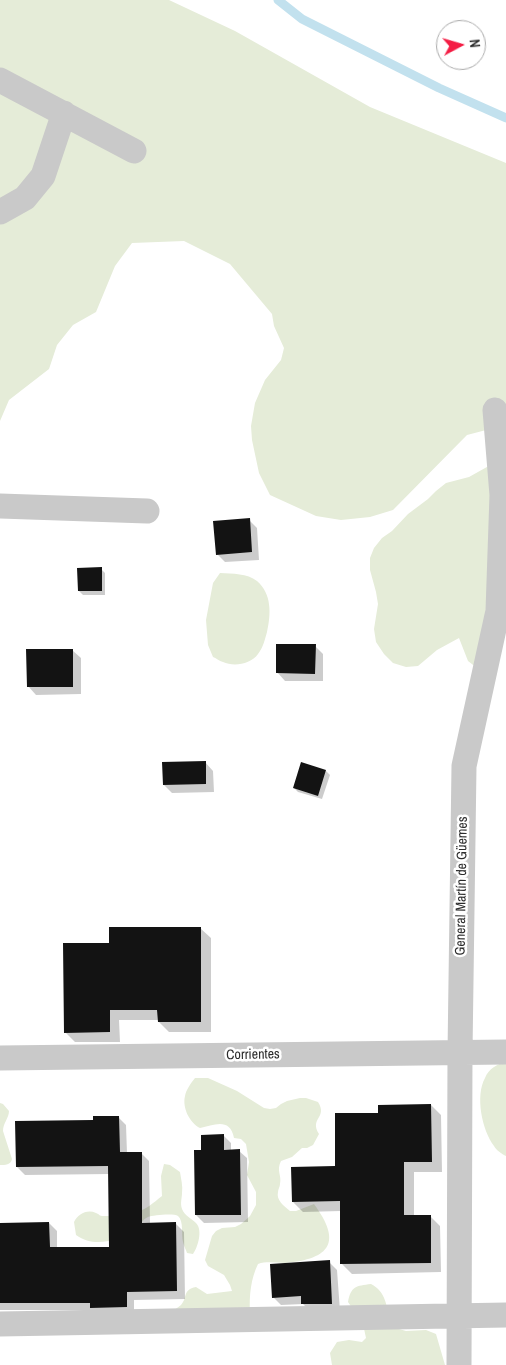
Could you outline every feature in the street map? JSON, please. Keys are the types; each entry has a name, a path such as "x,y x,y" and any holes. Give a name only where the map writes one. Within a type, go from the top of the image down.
{"street":[{"path":"0,80 134,151"},
{"path":"0,212 25,198 43,176 64,113"},
{"name":"General Martín de Güemes","path":"460,1365 460,1052 464,766 498,611 502,495 495,410"},
{"path":"0,506 147,511"},
{"name":"Corrientes","path":"0,1058 506,1052"},
{"path":"0,1324 506,1316"}],"green space":[{"path":"0,0 169,0 235,31 370,107 506,163 506,429 490,429 467,435 393,510 370,517 341,520 316,516 270,495 259,473 251,426 255,403 265,380 281,360 284,348 274,326 272,314 230,264 184,241 132,243 115,266 96,312 73,325 57,345 49,369 9,400 0,421"},
{"path":"503,458 493,562 477,668 468,661 459,638 437,650 418,666 406,667 393,663 376,642 374,629 378,604 370,570 370,558 374,548 408,514 446,483 469,477"},
{"path":"220,573 240,574 253,578 262,586 268,598 269,618 263,646 255,657 242,664 227,664 213,657 208,645 206,620 213,583"},
{"path":"506,1061 506,1156 496,1149 486,1131 481,1113 480,1094 482,1085 489,1072"},
{"path":"195,1078 208,1078 237,1091 264,1108 276,1108 287,1101 300,1098 318,1102 321,1107 316,1124 319,1134 313,1145 302,1148 292,1157 281,1161 278,1198 290,1211 296,1211 314,1204 323,1217 328,1229 329,1238 327,1246 322,1253 301,1261 258,1264 251,1287 250,1312 170,1312 181,1305 187,1292 192,1288 196,1287 207,1294 232,1291 224,1275 208,1266 205,1260 212,1236 216,1231 241,1224 250,1216 256,1205 256,1192 247,1175 249,1162 246,1144 241,1139 234,1138 232,1131 225,1125 216,1124 200,1128 193,1123 188,1115 184,1101 188,1089"},
{"path":"0,1103 9,1111 3,1131 12,1159 9,1164 4,1165 0,1165"},
{"path":"164,1164 170,1165 180,1172 182,1209 198,1226 199,1238 193,1254 187,1253 183,1242 181,1221 176,1215 148,1217 130,1232 107,1241 91,1241 76,1235 74,1222 83,1213 93,1212 104,1216 135,1212 146,1208 162,1196 161,1176"},
{"path":"371,1284 383,1295 389,1321 399,1329 406,1331 426,1330 436,1334 445,1365 332,1365 330,1353 337,1342 349,1340 362,1342 366,1338 363,1324 348,1302 355,1288"}],"building":[{"path":"250,518 252,552 216,555 213,521"},
{"path":"102,567 102,591 78,591 77,568"},
{"path":"276,644 316,644 315,674 276,673"},
{"path":"26,649 73,649 73,687 27,687"},
{"path":"206,761 206,784 163,785 162,762"},
{"path":"301,762 326,770 318,796 293,788"},
{"path":"109,927 201,927 201,1022 158,1022 157,1010 110,1010 110,1032 64,1033 63,943 109,943"},
{"path":"431,1104 432,1162 404,1162 404,1215 431,1215 431,1263 340,1264 340,1201 292,1202 291,1167 335,1166 335,1113 378,1113 378,1105"},
{"path":"93,1116 119,1116 120,1152 142,1152 142,1223 176,1222 177,1291 127,1292 127,1307 90,1308 90,1303 0,1303 0,1223 49,1222 50,1247 109,1247 108,1166 16,1167 15,1121 93,1120"},
{"path":"224,1134 224,1150 240,1149 241,1215 195,1215 194,1150 201,1150 201,1135"},
{"path":"330,1260 332,1304 301,1304 301,1296 272,1298 270,1264"}],"waterway":[{"path":"278,0 302,19 439,88 506,118"}]}
